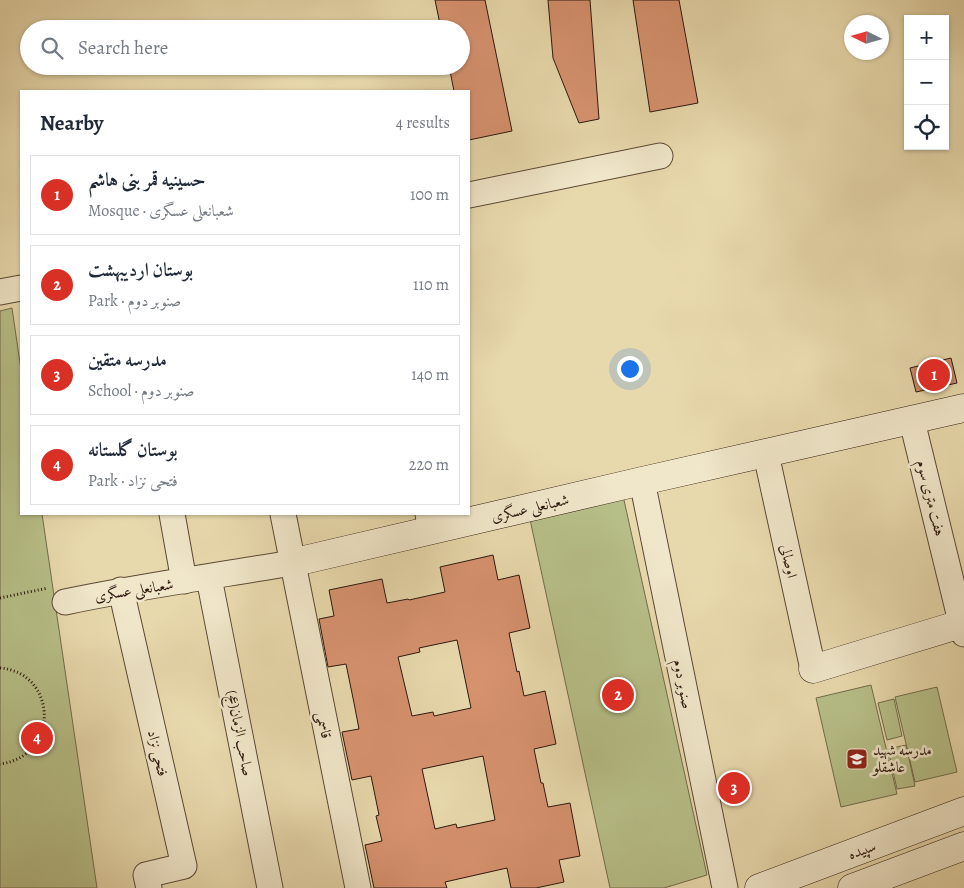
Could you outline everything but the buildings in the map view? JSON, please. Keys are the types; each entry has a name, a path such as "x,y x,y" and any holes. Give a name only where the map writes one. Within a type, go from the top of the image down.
{"street":[{"path":"470,196 660,156"},
{"path":"0,292 20,288"},
{"name":"شعبانعلی عسگری","path":"65,602 121,590 209,578 291,563 430,523 642,481 964,408"},
{"name":"هفت متری سوم","path":"912,421 963,627"},
{"name":"اوصالی","path":"766,454 813,669"},
{"name":"صنوبر دوم","path":"642,481 724,888"},
{"path":"172,515 184,581"},
{"name":"قاسمی","path":"283,515 291,563 358,888"},
{"name":"صاحب الزمان(عج)","path":"209,578 270,888"},
{"name":"فتحی نزاد","path":"121,590 184,866 146,875 149,888"},
{"path":"813,669 963,627"},
{"name":"سپیده","path":"759,888 964,812"},
{"path":"853,853 857,886 964,846"}],"path":[{"path":"0,598 53,587 65,602"},
{"path":"0,668 18,673 31,683 40,696 45,712 44,728 37,743 26,755 12,763 0,764"}],"green space":[{"path":"12,308 20,363 20,515 42,515 97,888 0,888 0,311"},
{"path":"622,491 707,875 664,888 610,888 529,515"},
{"path":"871,685 897,794 841,807 816,698"},
{"path":"937,687 957,772 915,782 895,697"},
{"path":"894,699 902,736 887,740 878,703"},
{"path":"906,745 915,786 897,789 888,749"}],"place":[{"name":"حسینیه قمر بنی هاشم","path":"934,375"},
{"name":"بوستان اردیبهشت","path":"618,695"},
{"name":"بوستان گلستانه","path":"37,738"},
{"name":"مدرسه شهید عاشقلو","path":"857,759"},
{"name":"مدرسه متقین","path":"734,788"}]}
